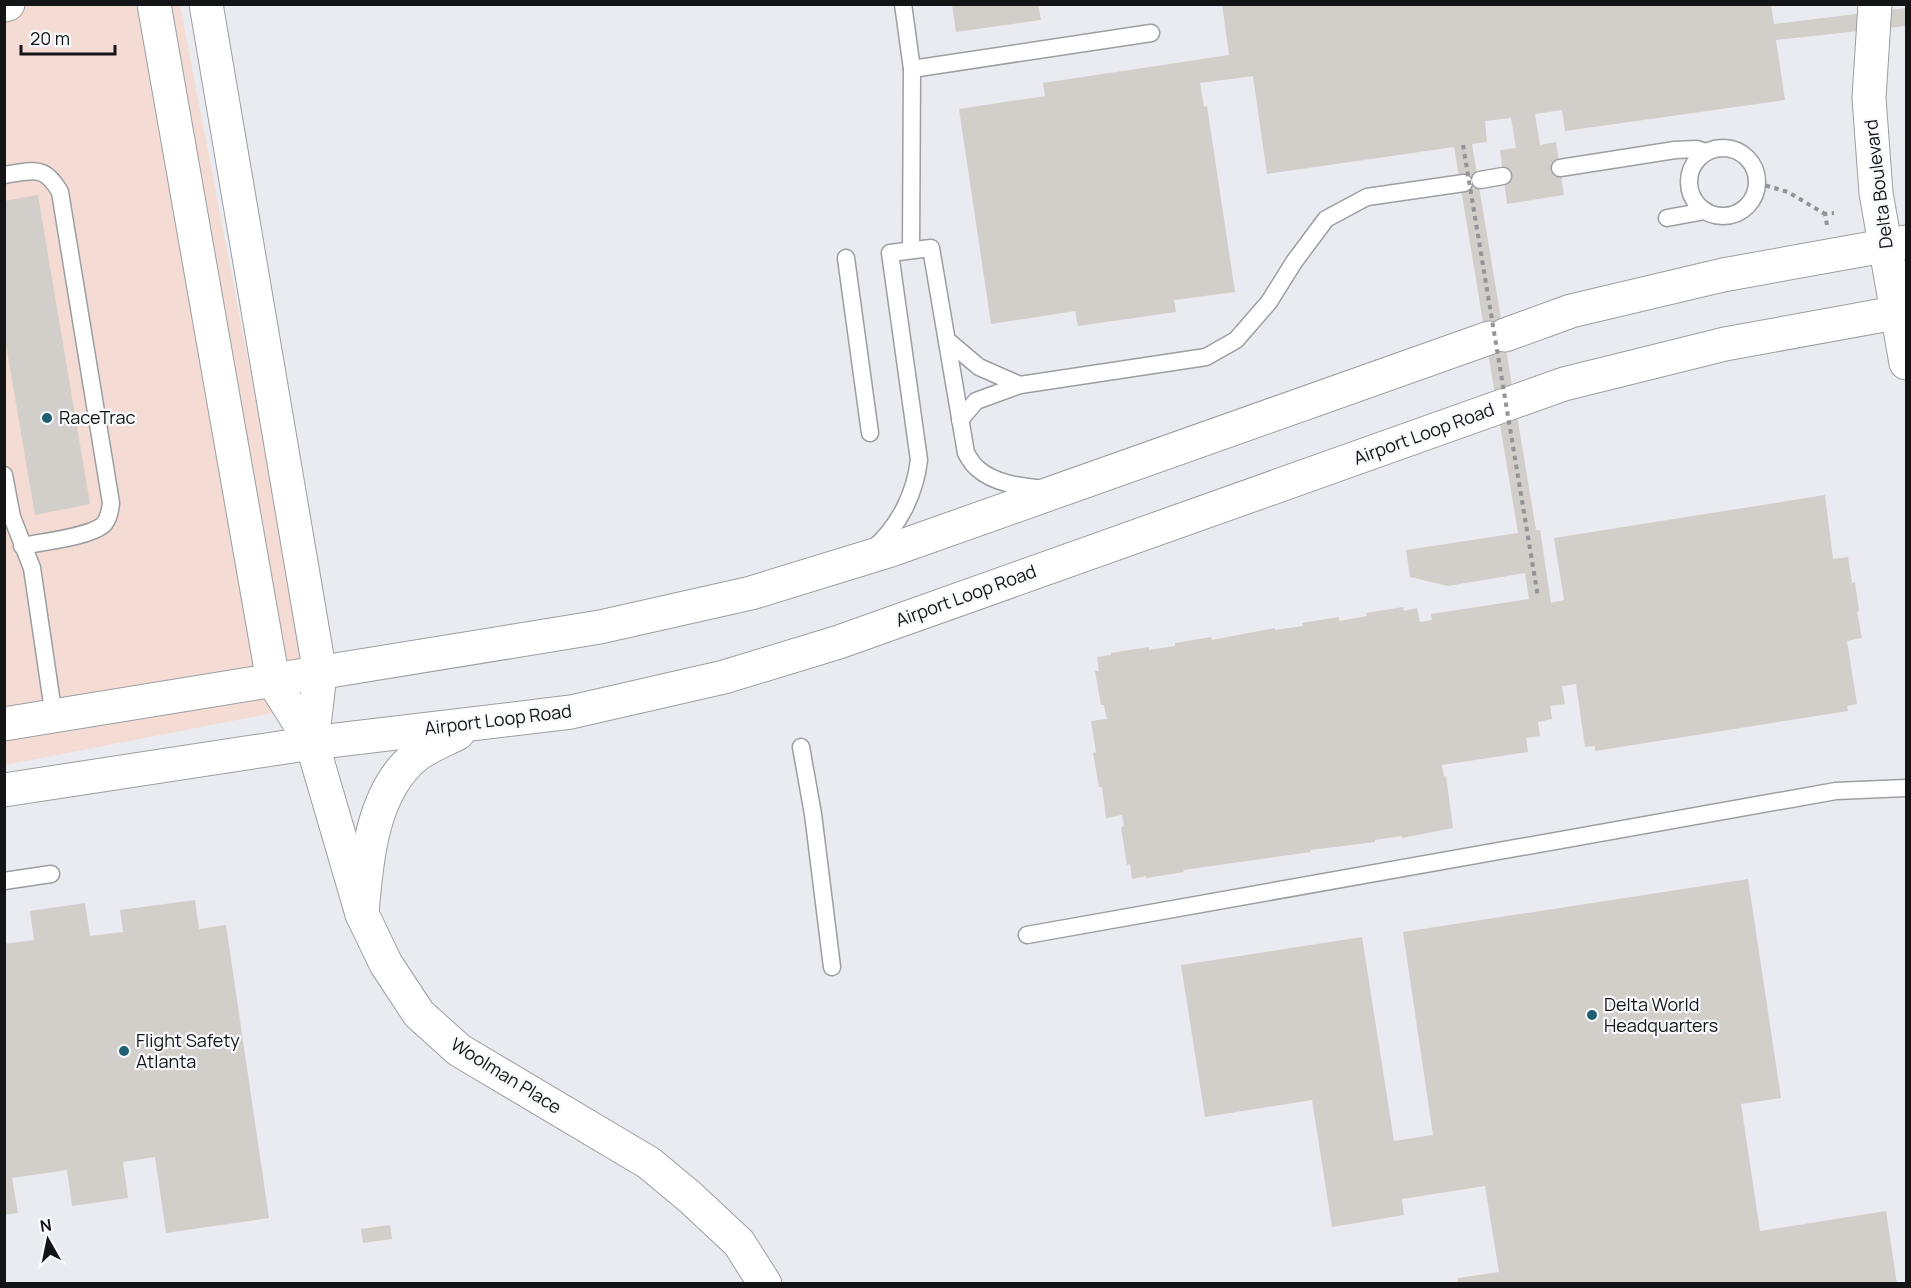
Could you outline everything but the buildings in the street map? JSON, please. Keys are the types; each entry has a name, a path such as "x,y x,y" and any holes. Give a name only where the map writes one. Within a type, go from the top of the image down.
{"main road":[{"path":"154,4 273,681 312,743"},
{"path":"206,4 320,674 312,743"},
{"name":"Delta Boulevard","path":"1875,4 1869,98 1876,193 1896,243 1906,363"},
{"path":"4,724 600,627 751,593 861,560 1571,312 1712,277 1896,243"},
{"name":"Airport Loop Road","path":"4,790 312,743 571,712 724,678 839,642 1564,384 1725,344 1902,312"},
{"path":"362,914 365,866 377,815 398,773 418,754 475,723"},
{"name":"Woolman Place","path":"312,743 362,914 386,964 418,1014 459,1050 649,1163 739,1243 765,1284"}],"lane":[{"path":"903,4 912,69 911,250"},
{"path":"912,69 1151,33"},
{"path":"1718,148 1729,148 1740,153 1749,161 1755,171 1757,183 1748,205 1739,212 1715,215 1705,211 1696,203 1690,193 1688,181 1690,170 1697,159 1706,152 1718,148"},
{"path":"1560,168 1675,150 1697,149 1706,152"},
{"path":"4,175 38,170 51,177 60,192 111,503 110,514 104,524 98,527 70,537 22,546"},
{"path":"960,420 975,401 1020,384 1206,357 1236,340 1269,302 1294,262 1326,219 1367,198 1503,176"},
{"path":"1667,218 1705,211"},
{"path":"861,560 893,528 916,481 919,460 890,253 931,248 966,453 976,468 991,477 1012,484 1046,489 1065,488"},
{"path":"846,258 870,433"},
{"path":"947,340 979,367 1020,384"},
{"path":"4,475 12,517 32,568 54,717"},
{"path":"801,747 813,814 832,967"},
{"path":"1028,935 1836,791 1906,788"},
{"path":"4,881 51,874"}],"path":[{"path":"1463,145 1538,597"},
{"path":"1757,183 1788,192 1825,214 1834,213"},
{"path":"1825,214 1828,232"}],"shaded area":[{"path":"5,5 180,5 314,705 5,765"}],"place":[{"name":"RaceTrac","path":"47,418"},
{"name":"Delta World Headquarters","path":"1592,1015"},
{"name":"Flight Safety Atlanta","path":"124,1051"}]}
